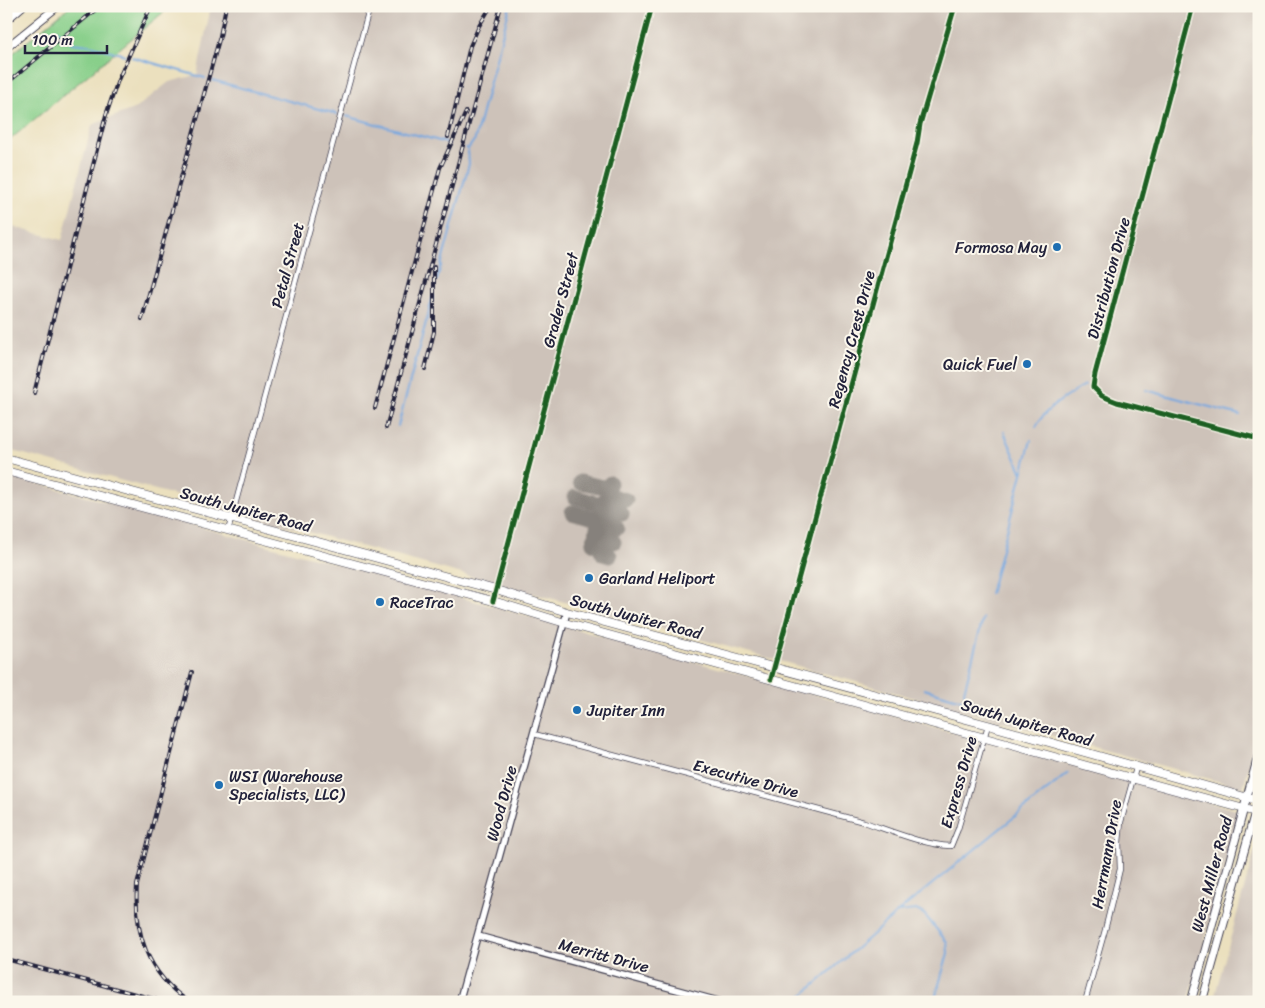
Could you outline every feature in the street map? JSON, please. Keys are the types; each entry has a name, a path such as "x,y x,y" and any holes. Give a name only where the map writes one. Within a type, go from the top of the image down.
{"highway":[{"path":"6,19 21,6"}],"main road":[{"path":"6,48 58,6"},
{"name":"South Jupiter Road","path":"6,458 496,590 567,612 1258,800"},
{"name":"South Jupiter Road","path":"6,471 493,601 565,623 1257,812"},
{"path":"84,492 87,480"},
{"path":"147,509 150,497"},
{"path":"902,715 905,703"},
{"name":"West Miller Road","path":"1191,1002 1259,754"},
{"name":"West Miller Road","path":"1202,1002 1257,812 1258,800"}],"street":[{"name":"Petal Street","path":"228,531 370,6"},
{"name":"Grader Street","path":"493,601 652,6"},
{"name":"Regency Crest Drive","path":"770,679 915,152 920,124 955,6"},
{"name":"Distribution Drive","path":"1193,6 1093,387 1102,396 1117,402 1259,438"},
{"name":"Wood Drive","path":"459,1002 567,612"},
{"name":"Express Drive","path":"951,846 958,829 988,725"},
{"name":"Executive Drive","path":"534,734 951,846"},
{"name":"Herrmann Drive","path":"1085,1002 1120,869 1119,842 1121,822 1136,768"},
{"name":"Merritt Drive","path":"478,936 722,1002"}],"shaded area":[{"path":"211,6 1259,6 1259,727 1243,788 6,449 6,225 62,240 92,125 136,108 169,82 197,75"},
{"path":"6,475 1240,811 1188,1002 6,1002"},
{"path":"1259,834 1259,1002 1213,1002"}],"green space":[{"path":"70,6 171,6 6,143 6,59"}],"waterway":[{"path":"466,148 468,149 475,139 510,6"},
{"path":"36,38 41,40 50,31 57,30 62,33"},
{"path":"67,38 71,43 90,45 125,55"},
{"path":"132,57 205,78"},
{"path":"212,80 337,114"},
{"path":"346,116 447,143"},
{"path":"437,280 469,164 468,150"},
{"path":"398,426 433,296"},
{"path":"1036,427 1051,408 1085,385"},
{"path":"1146,390 1240,415"},
{"path":"1004,432 1022,473"},
{"path":"990,594 1031,440"},
{"path":"983,618 964,692 970,700 984,706"},
{"path":"924,689 972,703"},
{"path":"795,1002 898,912 1068,773"},
{"path":"898,912 916,910 924,914 947,942 948,953 934,1002"}],"taxiway":[{"path":"580,482 608,488"},
{"path":"610,483 593,543 599,546 603,554 610,556"},
{"path":"606,493 626,500"},
{"path":"575,497 600,504 604,503"},
{"path":"603,507 604,509 622,514"},
{"path":"572,512 597,519 600,518"},
{"path":"599,521 617,528"},
{"path":"595,535 614,542"}],"railway":[{"path":"6,84 100,6"},
{"path":"34,393 106,115 118,80 151,6"},
{"path":"142,319 220,36 226,6"},
{"path":"448,137 470,46 491,6"},
{"path":"386,428 501,6"},
{"path":"375,408 440,168 466,112"},
{"path":"425,369 434,332 434,267"},
{"path":"189,1002 163,978 153,965 146,951 138,920 137,885 192,672"},
{"path":"6,959 165,1002"}],"cycle path":[{"path":"493,601 652,6"},
{"path":"771,679 917,143 920,124 955,6"},
{"path":"1193,6 1093,387 1102,396 1117,402 1259,439"}],"place":[{"name":"Formosa May","path":"1057,247"},
{"name":"Quick Fuel","path":"1027,364"},
{"name":"Garland Heliport","path":"589,578"},
{"name":"RaceTrac","path":"380,602"},
{"name":"Jupiter Inn","path":"577,710"},
{"name":"WSI (Warehouse Specialists, LLC)","path":"219,785"}]}
